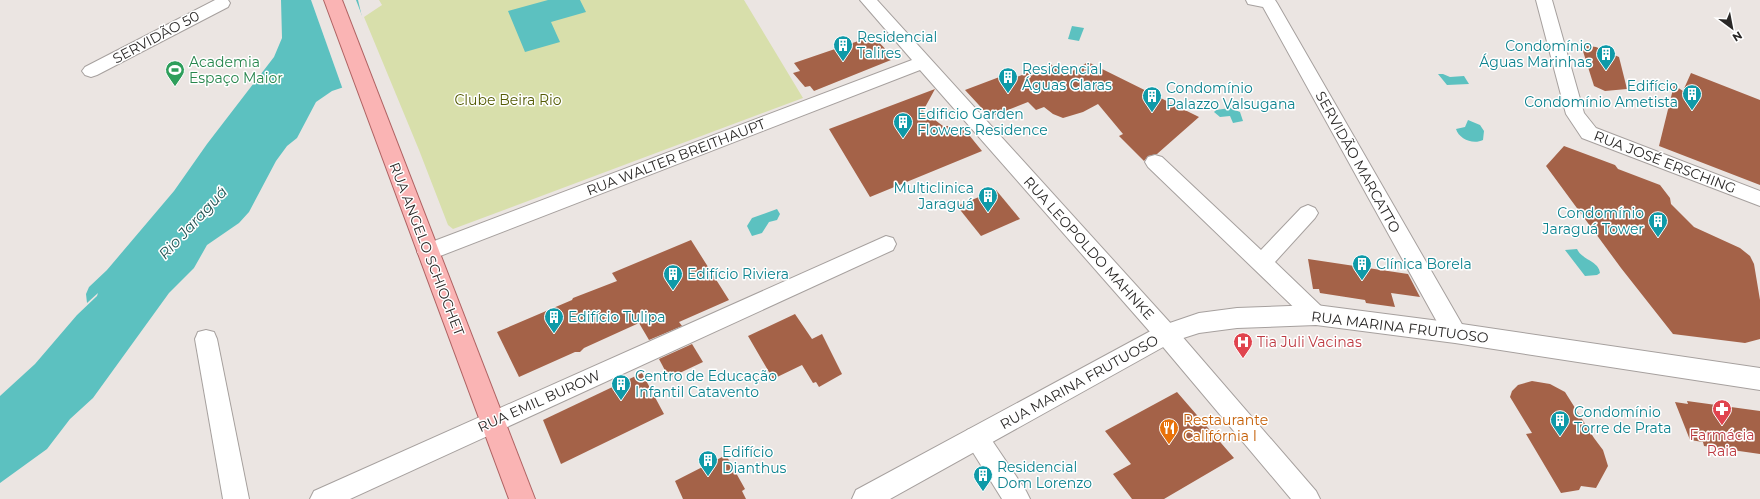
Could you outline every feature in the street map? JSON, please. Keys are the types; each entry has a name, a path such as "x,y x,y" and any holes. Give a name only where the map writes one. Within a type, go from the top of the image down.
{"main road":[{"name":"RUA ANGELO SCHIOCHET","path":"332,0 522,499"}],"street":[{"name":"RUA LEOPOLDO MAHNKE","path":"868,0 1166,334 1308,499"},
{"name":"SERVIDÃO MARCATTO","path":"1254,0 1269,3 1455,333"},
{"name":"RUA JOSÉ ERSCHING","path":"1544,0 1575,114 1589,133 1760,199"},
{"name":"SERVIDÃO 50","path":"91,71 219,1"},
{"name":"RUA WALTER BREITHAUPT","path":"428,252 923,62"},
{"path":"1155,162 1316,315"},
{"path":"1261,263 1308,213"},
{"name":"RUA EMIL BUROW","path":"323,499 886,244"},
{"name":"RUA MARINA FRUTUOSO","path":"865,499 1166,334 1199,323 1237,318 1316,315 1455,333 1760,379"},
{"path":"206,338 236,499"},
{"path":"976,438 1018,499"}],"green space":[{"name":"Clube Beira Rio","path":"379,0 744,0 803,98 453,229 448,225 364,17 382,5"}],"water":[{"name":"Rio Jaraguá","path":"281,0 358,0 365,30 347,86 332,91 316,102 297,138 287,146 276,161 249,212 239,223 207,245 194,268 169,293 93,398 70,419 47,449 0,483 0,396 35,364 77,315 97,296 98,293 87,303 86,294 89,287 107,270 174,191 207,144 274,57 282,38"},
{"path":"548,0 580,0 586,12 551,22 560,42 525,52 508,11"},
{"path":"1072,26 1084,28 1079,41 1068,39"},
{"path":"1438,74 1443,74 1450,77 1464,76 1469,84 1447,85"},
{"path":"1230,108 1240,112 1243,121 1233,123 1230,116 1220,117 1214,112 1216,110"},
{"path":"1468,120 1480,125 1484,131 1483,140 1475,142 1460,136 1456,129 1465,127"},
{"path":"777,209 780,214 777,220 769,222 762,233 752,236 747,226 752,218"},
{"path":"1577,249 1579,253 1597,266 1600,273 1597,275 1585,276 1565,250"}],"pier":[{"path":"311,0 356,0 366,26 368,44 361,75 343,90"}],"building":[{"name":"Residencial Talires","path":"873,36 891,55 887,57 891,60 814,91 810,86 805,87 793,73 800,71 794,63"},
{"name":"Condomínio Águas Marinhas","path":"1581,45 1596,47 1619,57 1627,89 1605,91 1594,86"},
{"name":"Condomínio Palazzo Valsugana","path":"1088,62 1199,117 1157,154 1148,156 1144,161 1119,136 1123,134 1098,104 1083,112 1063,118 1053,114 1044,107 1036,110 1028,102 990,117 965,90 1010,73 1014,78 1051,64 1064,76"},
{"name":"Edifício Condomínio Ametista","path":"1691,73 1760,100 1760,185 1659,146 1674,85 1683,91"},
{"name":"Edificio Garden Flowers Residence","path":"935,89 923,111 943,126 954,126 965,130 982,151 870,197 829,129"},
{"name":"Condomínio Jaraguá Tower","path":"1564,146 1615,165 1618,169 1660,185 1670,198 1671,204 1694,227 1740,248 1750,256 1754,264 1760,300 1760,339 1745,343 1673,334 1621,268 1546,166"},
{"name":"Multiclinica Jaraguá","path":"996,190 1020,219 981,236 957,206"},
{"path":"691,240 729,300 679,322 682,326 649,340 639,323 584,348 580,352 575,352 519,377 497,332 572,300 573,298 617,281 612,273"},
{"name":"Clínica Borela","path":"1308,259 1408,274 1420,297 1391,293 1395,307 1366,303 1365,300 1320,293 1319,289 1313,289"},
{"path":"795,314 812,339 822,334 842,374 819,387 816,382 813,383 802,365 773,379 748,336"},
{"path":"692,344 703,362 669,378 659,359"},
{"name":"Centro de Educação Infantil Catavento","path":"642,373 664,414 561,464 543,420"},
{"name":"Condomínio Torre de Prata","path":"1532,381 1550,384 1565,392 1603,450 1608,466 1596,488 1581,486 1579,490 1561,493 1526,434 1532,433 1510,397 1512,391 1518,385"},
{"name":"Restaurante Califórnia I","path":"1177,392 1234,458 1164,499 1132,499 1113,474 1131,464 1105,431"},
{"name":"Farmácia Raia","path":"1687,401 1760,411 1760,454 1704,446 1703,442 1690,440 1675,402 1688,404"},
{"name":"Edifício Dianthus","path":"726,455 745,489 742,491 746,499 683,499 675,481"}],"place":[{"name":"Residencial Talires","path":"843,62"},
{"name":"Condomínio Águas Marinhas","path":"1606,71"},
{"name":"Academia Espaço Maior","path":"175,87"},
{"name":"Residencial Águas Claras","path":"1008,94"},
{"name":"Edifício Condomínio Ametista","path":"1692,111"},
{"name":"Condomínio Palazzo Valsugana","path":"1152,113"},
{"name":"Edificio Garden Flowers Residence","path":"903,139"},
{"name":"Multiclinica Jaraguá","path":"988,213"},
{"name":"Condomínio Jaraguá Tower","path":"1658,238"},
{"name":"Clínica Borela","path":"1362,281"},
{"name":"Edifício Riviera","path":"673,291"},
{"name":"Edifício Tulipa","path":"554,334"},
{"name":"Tia Juli Vacinas","path":"1243,359"},
{"name":"Centro de Educação Infantil Catavento","path":"621,401"},
{"name":"Farmácia Raia","path":"1722,426"},
{"name":"Condomínio Torre de Prata","path":"1560,437"},
{"name":"Restaurante Califórnia I","path":"1169,445"},
{"name":"Edifício Dianthus","path":"708,477"},
{"name":"Residencial Dom Lorenzo","path":"983,492"}]}
